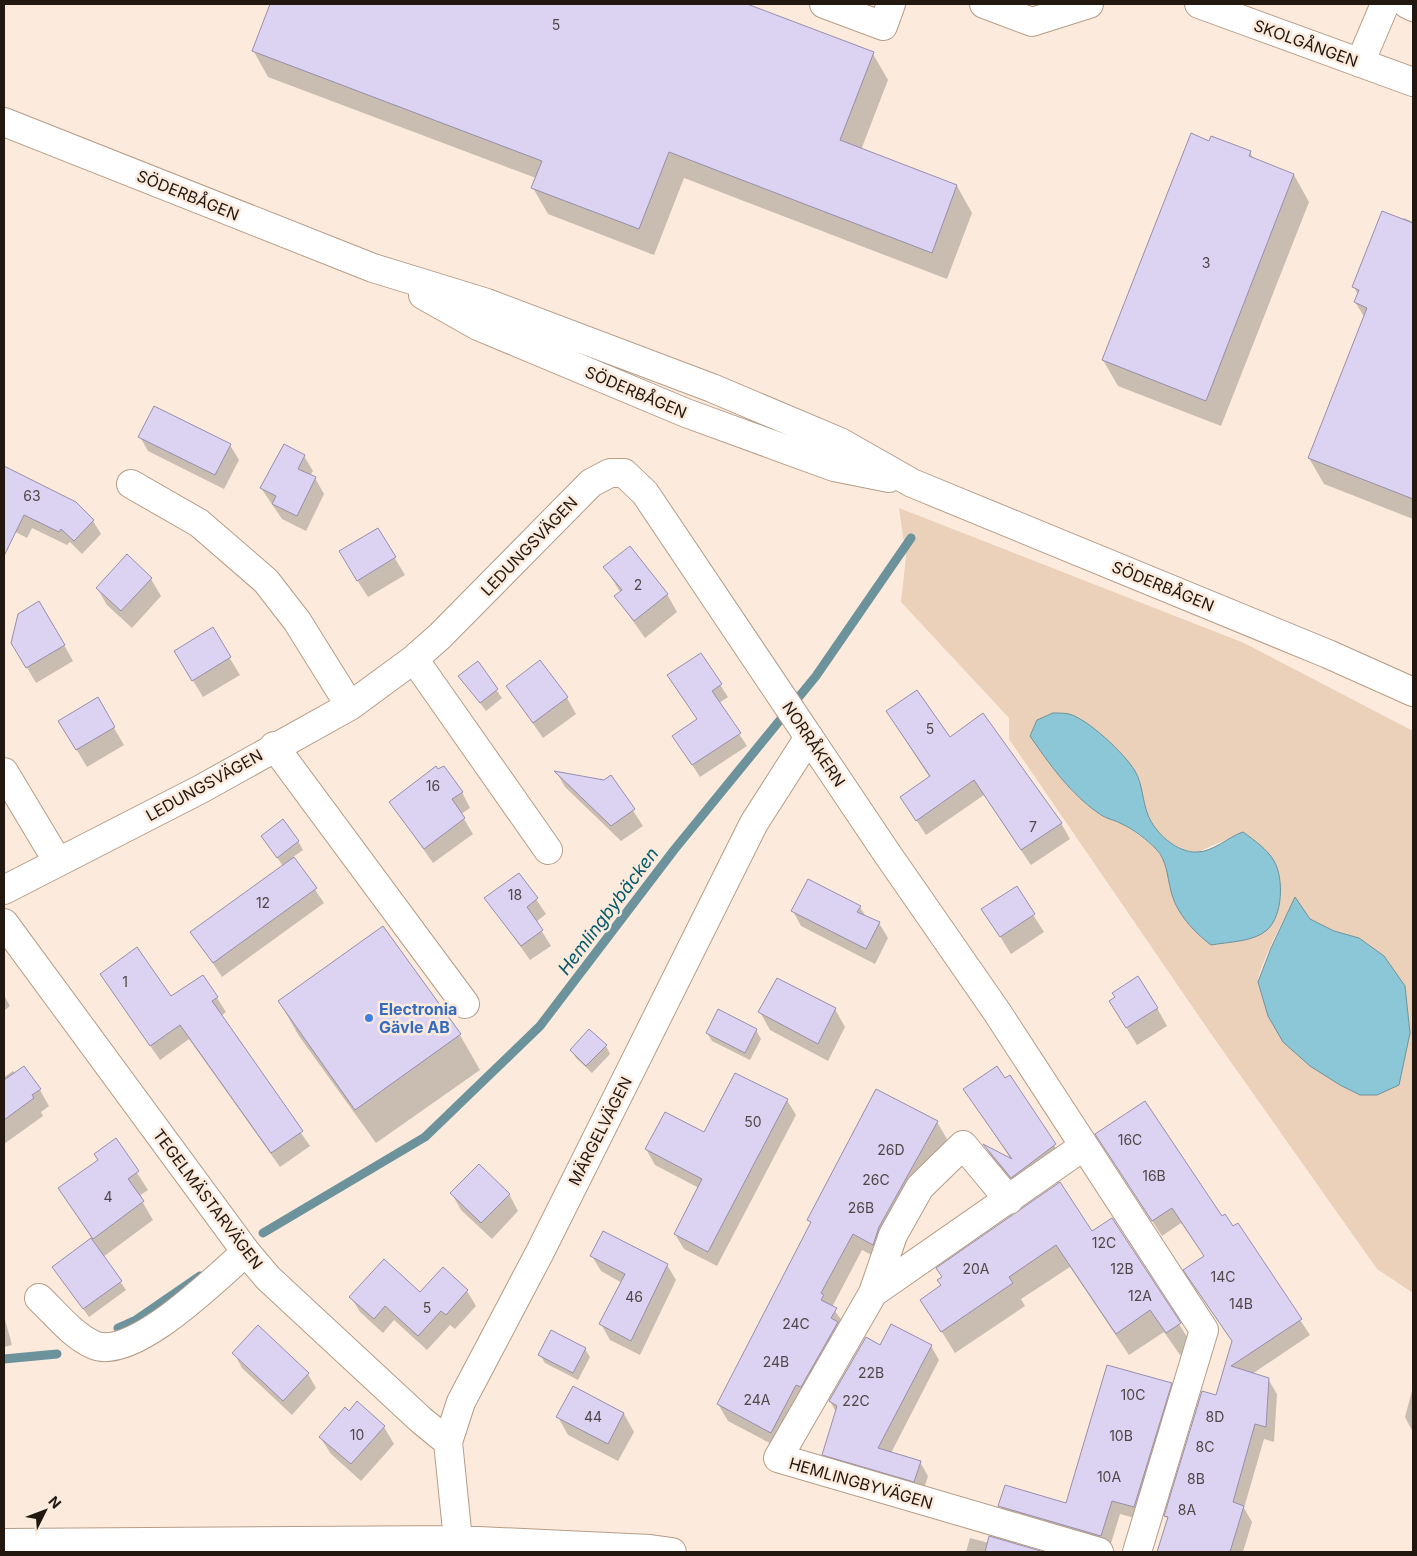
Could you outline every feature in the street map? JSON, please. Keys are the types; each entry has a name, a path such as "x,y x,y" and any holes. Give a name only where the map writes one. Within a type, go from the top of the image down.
{"street":[{"path":"824,4 882,26 891,4"},
{"path":"984,4 1032,22 1089,4"},
{"name":"SKOLGÅNGEN","path":"1199,4 1413,82"},
{"path":"1360,63 1385,4"},
{"path":"1407,4 1413,6"},
{"name":"SÖDERBÅGEN","path":"4,122 373,268 487,303 712,388 840,442 912,483 1318,650 1413,692"},
{"name":"LEDUNGSVÄGEN","path":"4,890 201,789 274,746 350,706 414,659 460,617 592,483 610,473 618,472 630,477"},
{"name":"NORRÅKERN","path":"630,477 644,492 795,714 886,852 997,1012 1084,1146"},
{"path":"131,484 199,523 266,581 297,621 350,706"},
{"path":"414,659 548,850"},
{"name":"MÄRGELVÄGEN","path":"458,1540 448,1442 461,1402 540,1252 754,824 809,737"},
{"path":"274,746 464,1004"},
{"path":"4,772 58,862"},
{"name":"TEGELMÄSTARVÄGEN","path":"4,923 246,1252 268,1278 421,1420 448,1442"},
{"name":"HEMLINGBYVÄGEN","path":"1009,1200 963,1145 920,1187 893,1235 873,1293 778,1458 1099,1552"},
{"path":"1084,1146 1204,1330 1136,1552"},
{"name":"HEMLINGBYVÄGEN","path":"873,1293 1084,1146"},
{"path":"39,1298 76,1334 96,1346 113,1346 162,1324 195,1298 246,1252"},
{"path":"4,1543 388,1547 458,1540 650,1549 672,1552"}],"shaded area":[{"path":"899,508 1244,643 1413,731 1413,1293 1377,1269 1209,1031 1009,739 1009,718 901,602 906,557","holes":["1070,714 1082,721 1116,748 1134,769 1147,814 1156,830 1171,843 1184,850 1198,852 1243,832 1257,842 1274,861 1255,937 1211,945 1168,873 1164,861 1156,849 1124,824 1102,816 1072,791 1030,736","1295,898 1310,919 1334,931 1359,938 1384,956 1405,986 1410,1033 1360,1095 1315,1069 1290,1047 1270,1019 1264,1003 1258,983 1260,973 1268,951"]}],"water":[{"path":"1053,713 1069,714 1077,717 1096,730 1123,756 1138,776 1151,822 1168,841 1182,849 1197,852 1209,850 1243,832 1264,849 1277,868 1280,887 1279,906 1276,916 1267,930 1248,939 1211,945 1192,928 1181,914 1173,899 1165,863 1160,853 1144,838 1126,826 1101,815 1080,798 1053,768 1030,736 1037,720"},
{"path":"1295,897 1310,919 1334,931 1359,938 1384,956 1405,986 1410,1033 1399,1085 1377,1095 1360,1095 1340,1085 1310,1066 1283,1042 1268,1016 1258,982 1271,948"}],"building":[{"path":"270,4 747,4 874,52 840,140 957,185 932,253 669,152 639,229 531,188 542,161 252,51"},
{"path":"1191,133 1209,141 1211,136 1251,151 1249,156 1294,174 1206,401 1102,360"},
{"path":"1382,211 1413,223 1413,499 1308,458 1367,308 1354,302 1359,290 1352,287"},
{"path":"154,406 231,444 215,475 138,437"},
{"path":"284,444 305,455 298,469 316,477 297,516 272,504 276,496 260,488"},
{"path":"4,466 76,502 94,520 74,541 61,529 59,532 24,515 4,556"},
{"path":"378,528 396,557 357,581 339,551"},
{"path":"630,546 668,594 634,621 614,596 622,590 603,567"},
{"path":"127,554 152,578 121,611 96,588"},
{"path":"39,601 65,645 26,668 11,643 18,614"},
{"path":"213,627 231,657 192,681 174,651"},
{"path":"701,653 722,684 712,691 741,733 692,765 672,736 697,719 667,675"},
{"path":"540,660 568,697 533,723 506,686"},
{"path":"478,661 498,689 480,703 458,676"},
{"path":"917,690 950,737 983,713 1062,823 1021,850 974,780 916,821 900,797 930,776 886,711"},
{"path":"98,697 115,727 76,750 58,721"},
{"path":"436,766 438,769 444,766 463,792 452,799 465,818 424,849 389,802"},
{"path":"554,771 604,780 611,775 635,809 611,826"},
{"path":"283,819 299,841 277,858 261,836"},
{"path":"294,857 317,888 213,963 190,932"},
{"path":"519,873 538,898 527,907 543,930 521,946 484,898"},
{"path":"808,879 861,906 857,912 880,922 866,949 791,911"},
{"path":"1017,886 1035,914 1000,937 981,909"},
{"name":"Electronia Gävle AB","path":"383,926 461,1034 355,1110 278,1001"},
{"path":"137,947 171,996 203,975 218,997 212,1001 303,1131 271,1153 180,1025 150,1046 100,974"},
{"path":"1138,976 1158,1008 1126,1028 1109,1001 1115,997 1112,993"},
{"path":"777,978 836,1008 818,1044 758,1012"},
{"path":"718,1009 757,1029 745,1053 706,1033"},
{"path":"589,1029 607,1045 586,1066 570,1050"},
{"path":"24,1066 41,1089 32,1095 34,1098 4,1120 4,1080"},
{"path":"997,1066 1005,1078 1010,1075 1056,1144 1011,1178 983,1144 1012,1159 963,1089"},
{"path":"735,1073 788,1099 708,1252 674,1234 702,1179 645,1149 665,1112 704,1132"},
{"path":"876,1089 938,1121 879,1227 873,1245 853,1234 821,1293 824,1295 821,1300 837,1308 831,1318 838,1322 801,1387 796,1385 771,1433 717,1404 811,1222 807,1220"},
{"path":"1145,1101 1222,1216 1225,1214 1233,1226 1238,1223 1302,1319 1231,1366 1269,1378 1266,1427 1255,1424 1233,1502 1244,1506 1230,1552 1157,1552 1168,1517 1164,1516 1202,1391 1216,1395 1232,1341 1183,1270 1204,1256 1172,1208 1152,1221 1095,1134"},
{"path":"116,1138 139,1171 128,1179 144,1201 93,1239 58,1188 98,1160 94,1154"},
{"path":"479,1164 510,1194 481,1223 450,1193"},
{"path":"1060,1182 1092,1231 1112,1218 1181,1323 1166,1333 1150,1310 1116,1334 1056,1245 1009,1277 1013,1283 941,1332 920,1300 941,1285 937,1280 942,1277 936,1268"},
{"path":"603,1231 668,1264 631,1341 599,1324 625,1274 590,1256"},
{"path":"91,1238 122,1281 83,1309 52,1267"},
{"path":"384,1259 420,1292 443,1267 468,1290 446,1315 441,1311 418,1336 385,1306 374,1319 349,1297"},
{"path":"891,1324 932,1345 878,1448 921,1461 914,1482 822,1455 837,1406 829,1401 866,1337 880,1345"},
{"path":"258,1325 309,1373 283,1401 232,1353"},
{"path":"551,1330 586,1348 573,1373 538,1355"},
{"path":"1107,1365 1172,1383 1134,1507 1112,1501 1101,1536 998,1506 1005,1485 1066,1503"},
{"path":"573,1386 624,1413 608,1444 556,1417"},
{"path":"357,1401 385,1426 351,1464 319,1437 345,1407 349,1411"},
{"path":"989,1536 1044,1552 985,1552"}],"waterway":[{"name":"Hemlingbybäcken","path":"263,1233 425,1137 540,1026 674,850 816,676 911,538"},
{"name":"Hemlingbybäcken","path":"118,1328 136,1320 200,1276"},
{"name":"Hemlingbybäcken","path":"4,1359 57,1354"}],"place":[{"name":"Electronia Gävle AB","path":"369,1018"}]}
